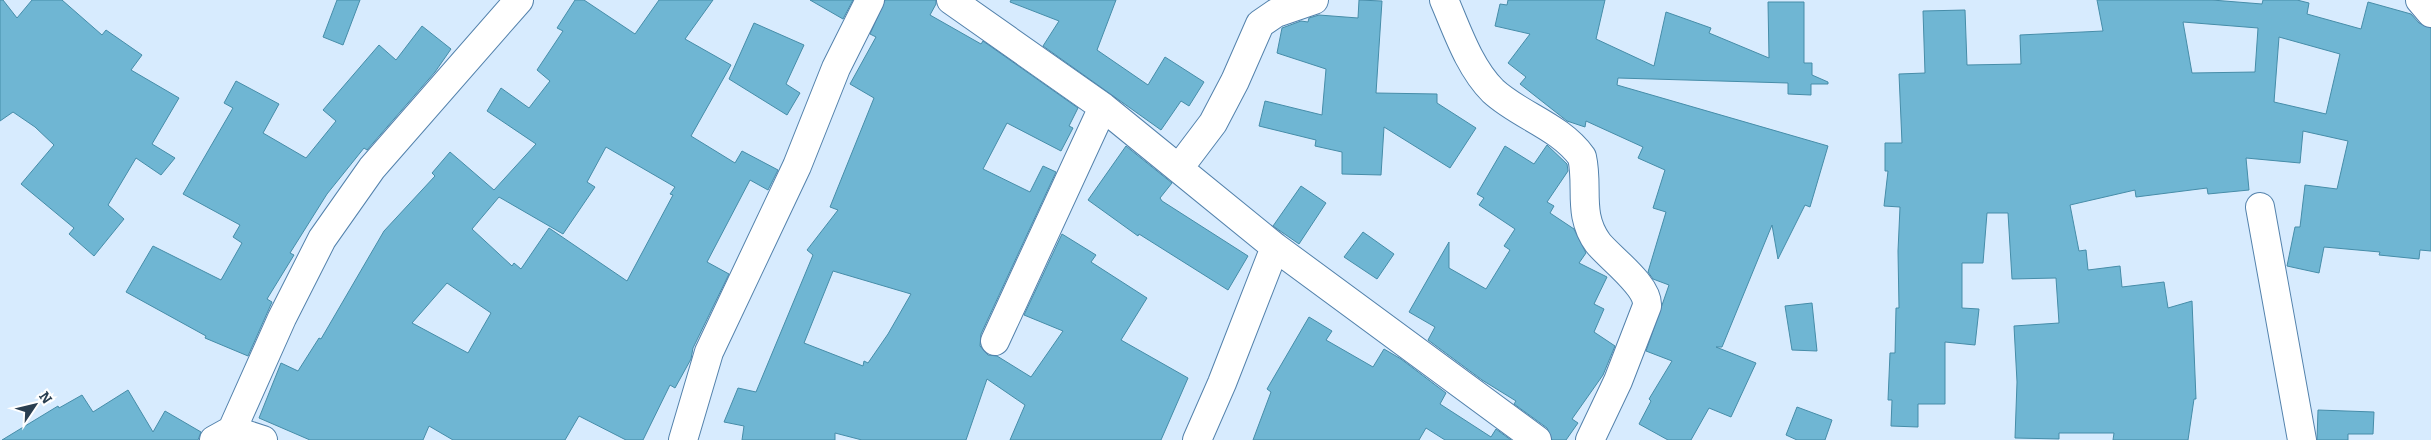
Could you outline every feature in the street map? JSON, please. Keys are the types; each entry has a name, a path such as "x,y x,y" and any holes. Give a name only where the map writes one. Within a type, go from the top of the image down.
{"street":[{"path":"263,440 223,435 322,239 372,168 519,0"},
{"path":"683,440 709,352 797,166 836,68 870,0"},
{"path":"951,0 1103,106 1275,247 1537,440"},
{"path":"1178,168 1213,123 1235,81 1260,24 1276,14 1314,0"},
{"path":"1444,0 1466,51 1493,90 1559,134 1582,156 1586,221 1599,243 1648,299 1618,381 1590,440"},
{"path":"2420,0 2431,13"},
{"path":"996,341 1103,106"},
{"path":"2260,207 2302,440"},
{"path":"1197,440 1222,383 1275,247"}],"building":[{"path":"0,0 3,0 17,18 32,0 62,0 102,35 106,30 142,55 131,70 179,98 152,144 175,158 161,175 136,158 108,205 124,219 94,256 69,234 74,228 21,184 54,145 35,127 13,112 0,121"},
{"path":"337,0 360,0 343,45 323,37"},
{"path":"575,0 584,0 635,34 659,0 713,0 685,39 731,65 691,136 735,163 742,151 778,170 768,190 750,180 707,262 729,274 693,348 691,359 675,388 670,385 643,440 626,440 579,416 565,440 453,440 429,426 423,440 310,440 259,418 281,363 298,371 319,338 321,339 384,231 435,176 432,173 450,152 494,190 536,144 487,111 501,88 529,108 550,81 537,70 563,31 557,28","holes":["606,147 675,187 670,194 673,195 627,281 549,228 521,269 514,263 512,266 472,229 499,197 563,234 595,187 587,182","447,283 491,313 468,353 412,323"]},
{"path":"810,0 853,0 843,19"},
{"path":"885,0 936,0 930,15 981,44 983,41 1078,108 1069,126 1073,128 1061,151 1007,123 983,169 1030,192 1043,166 1056,172 981,334 980,346 988,355 997,356 1031,377 1063,331 1024,315 1062,234 1096,255 1091,262 1147,298 1121,340 1188,378 1161,440 1010,440 1025,405 987,379 966,440 862,440 835,433 835,440 742,440 744,426 724,422 738,388 756,392 813,255 807,250 838,210 830,207 874,98 850,84 876,37 870,34","holes":["833,271 911,294 888,334 868,363 864,361 863,366 804,343"]},
{"path":"1011,0 1116,0 1097,50 1148,85 1165,57 1204,82 1189,106 1181,101 1161,130 1043,46 1059,21 1010,2"},
{"path":"1359,0 1382,1 1376,93 1437,94 1437,103 1476,128 1450,168 1384,127 1381,175 1342,174 1342,152 1315,146 1316,140 1259,126 1265,101 1322,115 1326,69 1277,53 1282,28 1301,21 1308,22 1309,18 1319,15 1358,18"},
{"path":"1508,0 1605,0 1596,39 1654,66 1666,12 1711,28 1709,33 1769,58 1768,2 1804,2 1804,63 1812,63 1812,75 1828,82 1828,84 1811,84 1811,95 1788,94 1788,83 1618,78 1617,85 1828,146 1810,207 1805,205 1778,259 1772,225 1722,347 1716,347 1756,363 1731,417 1709,408 1691,440 1668,440 1639,424 1651,401 1649,399 1672,361 1646,351 1669,285 1653,279 1648,272 1666,212 1653,208 1665,170 1638,158 1643,147 1586,121 1585,127 1567,121 1520,84 1526,77 1508,63 1530,34 1495,26 1500,4 1507,5"},
{"path":"2097,0 2212,0 2262,4 2263,0 2297,0 2309,3 2307,14 2361,29 2368,2 2411,14 2419,23 2431,28 2431,251 2420,250 2419,259 2379,255 2380,252 2324,247 2319,273 2287,266 2295,227 2300,227 2305,185 2337,189 2348,141 2303,131 2300,163 2246,158 2249,190 2208,194 2207,188 2136,197 2135,190 2070,205 2079,251 2086,250 2088,270 2120,266 2122,287 2164,282 2168,308 2192,301 2196,399 2194,399 2188,440 2113,440 2114,433 2059,433 2059,439 2015,438 2017,382 2014,326 2059,323 2056,278 2012,279 2008,213 1987,213 1983,263 1962,263 1962,308 1979,309 1975,345 1945,342 1945,404 1918,404 1918,427 1891,426 1892,400 1888,400 1890,353 1895,353 1896,308 1899,308 1898,251 1900,207 1884,206 1888,171 1885,171 1885,143 1902,143 1899,74 1925,73 1923,11 1965,10 1967,65 2021,64 2020,35 2103,31","holes":["2183,22 2258,28 2255,72 2192,73","2279,37 2340,54 2326,114 2274,102"]},
{"path":"754,23 804,45 786,84 800,93 787,115 729,79"},
{"path":"422,26 451,49 435,72 367,150 364,148 327,194 290,253 294,255 267,299 272,302 248,356 205,338 206,336 126,292 153,246 221,280 242,243 233,237 240,225 183,194 233,108 224,103 236,81 279,104 263,133 306,158 336,121 323,110 379,45 396,60"},
{"path":"1547,145 1567,164 1568,171 1547,202 1554,206 1550,213 1574,229 1586,253 1579,263 1607,277 1594,304 1604,309 1594,332 1615,346 1603,375 1572,419 1578,423 1566,440 1552,440 1547,428 1514,404 1516,401 1482,380 1428,340 1435,327 1409,312 1449,242 1449,268 1486,289 1510,250 1504,246 1515,229 1479,205 1484,198 1477,194 1505,146 1534,164"},
{"path":"1126,146 1172,183 1160,198 1162,201 1248,256 1228,290 1139,234 1138,236 1088,200"},
{"path":"1301,186 1326,203 1299,244 1273,226"},
{"path":"1363,232 1394,254 1377,279 1344,257"},
{"path":"1812,303 1817,351 1792,350 1785,306"},
{"path":"1309,317 1332,331 1326,340 1373,367 1384,349 1401,359 1446,393 1440,404 1491,437 1496,429 1511,440 1445,440 1426,428 1419,440 1253,440 1271,392 1267,389"},
{"path":"128,390 153,432 165,411 201,432 198,440 2,440 58,406 59,408 82,395 93,412"},
{"path":"1797,407 1832,420 1825,440 1797,440 1786,435"},
{"path":"2318,410 2374,412 2373,434 2348,434 2348,440 2317,440"}]}
